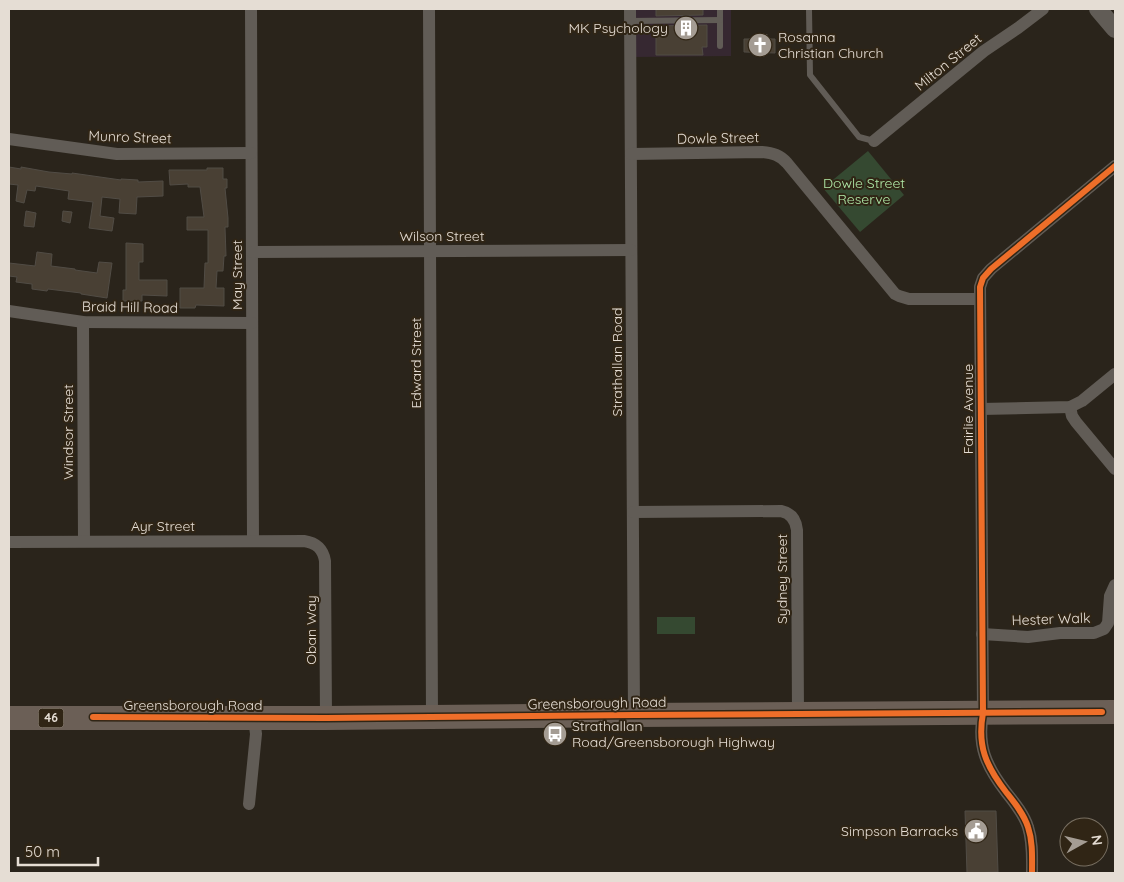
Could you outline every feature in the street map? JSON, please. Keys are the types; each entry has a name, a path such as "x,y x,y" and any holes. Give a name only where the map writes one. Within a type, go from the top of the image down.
{"highway":[{"name":"Greensborough Road","path":"9,718 326,718 1115,712"}],"street":[{"name":"May Street","path":"251,9 253,541"},
{"name":"Edward Street","path":"429,9 432,717"},
{"name":"Milton Street","path":"874,141 984,51 1043,9"},
{"path":"1098,9 1115,29"},
{"name":"Strathallan Road","path":"630,15 634,715"},
{"name":"Munro Street","path":"9,139 117,154 252,153"},
{"name":"Dowle Street","path":"631,154 762,152 774,154 787,163 895,294 909,299 980,298"},
{"name":"Fairlie Avenue","path":"1032,873 1031,839 1028,826 987,762 982,748 980,730 982,714 981,282 991,269 1115,166"},
{"name":"Wilson Street","path":"252,252 631,250"},
{"name":"Braid Hill Road","path":"9,311 83,322 252,323"},
{"name":"Windsor Street","path":"83,322 84,541"},
{"path":"981,410 1070,408 1082,401 1115,374"},
{"path":"1070,408 1073,418 1115,469"},
{"name":"Sydney Street","path":"633,512 781,511 792,516 797,530 798,714"},
{"name":"Ayr Street","path":"9,542 304,541 316,544"},
{"name":"Oban Way","path":"316,544 322,550 325,561 326,718"},
{"name":"Hester Walk","path":"982,634 1028,637 1060,633 1094,633 1104,629 1108,624 1110,596 1115,585"},
{"path":"249,804 256,734 254,718"}],"lane":[{"path":"720,9 720,46"},
{"path":"809,9 810,75 859,137 874,141"},
{"path":"630,15 720,20"}],"shaded area":[{"path":"636,9 731,9 731,56 636,57"}],"green space":[{"name":"Dowle Street Reserve","path":"868,151 904,195 860,232 823,188"},
{"path":"657,617 695,617 695,634 657,634"}],"building":[{"path":"656,9 703,9 703,15 656,16"},
{"path":"707,25 707,47 702,47 703,55 656,55 656,26"},
{"name":"Rosanna Christian Church","path":"744,39 775,39 775,53 744,52"},
{"path":"9,167 121,180 138,180 138,182 163,181 163,196 137,197 136,214 119,213 120,199 102,197 100,216 114,218 112,231 89,228 93,202 68,199 69,191 36,186 35,191 27,190 24,203 16,201 18,185 9,184"},
{"path":"207,168 223,168 223,179 227,179 227,188 225,188 228,218 228,227 225,227 226,256 224,256 223,271 217,271 216,288 224,288 224,306 196,305 195,308 180,308 180,288 204,288 205,263 208,263 208,230 187,230 187,217 204,217 200,187 188,187 188,184 170,185 169,170 207,170"},
{"path":"26,211 36,213 34,227 24,226"},
{"path":"63,211 72,212 70,223 62,221"},
{"path":"126,243 143,244 143,262 139,262 139,280 167,280 167,296 142,295 142,301 123,301 123,290 126,290"},
{"path":"37,252 52,254 51,266 75,270 97,273 99,262 112,263 107,298 48,289 47,291 32,289 32,284 16,282 17,277 9,276 9,263 35,266"},
{"path":"965,811 996,811 998,872 967,873"}],"cycle path":[{"path":"1032,873 1030,833 1026,822 1019,808 988,764 981,736 983,713 980,287 983,278 991,269 1115,166"},
{"path":"93,717 326,718 1102,712"}],"place":[{"name":"MK Psychology","path":"686,28"},
{"name":"Rosanna Christian Church","path":"760,45"},
{"name":"Strathallan Road/Greensborough Highway","path":"555,734"},
{"name":"Simpson Barracks","path":"976,831"}]}
